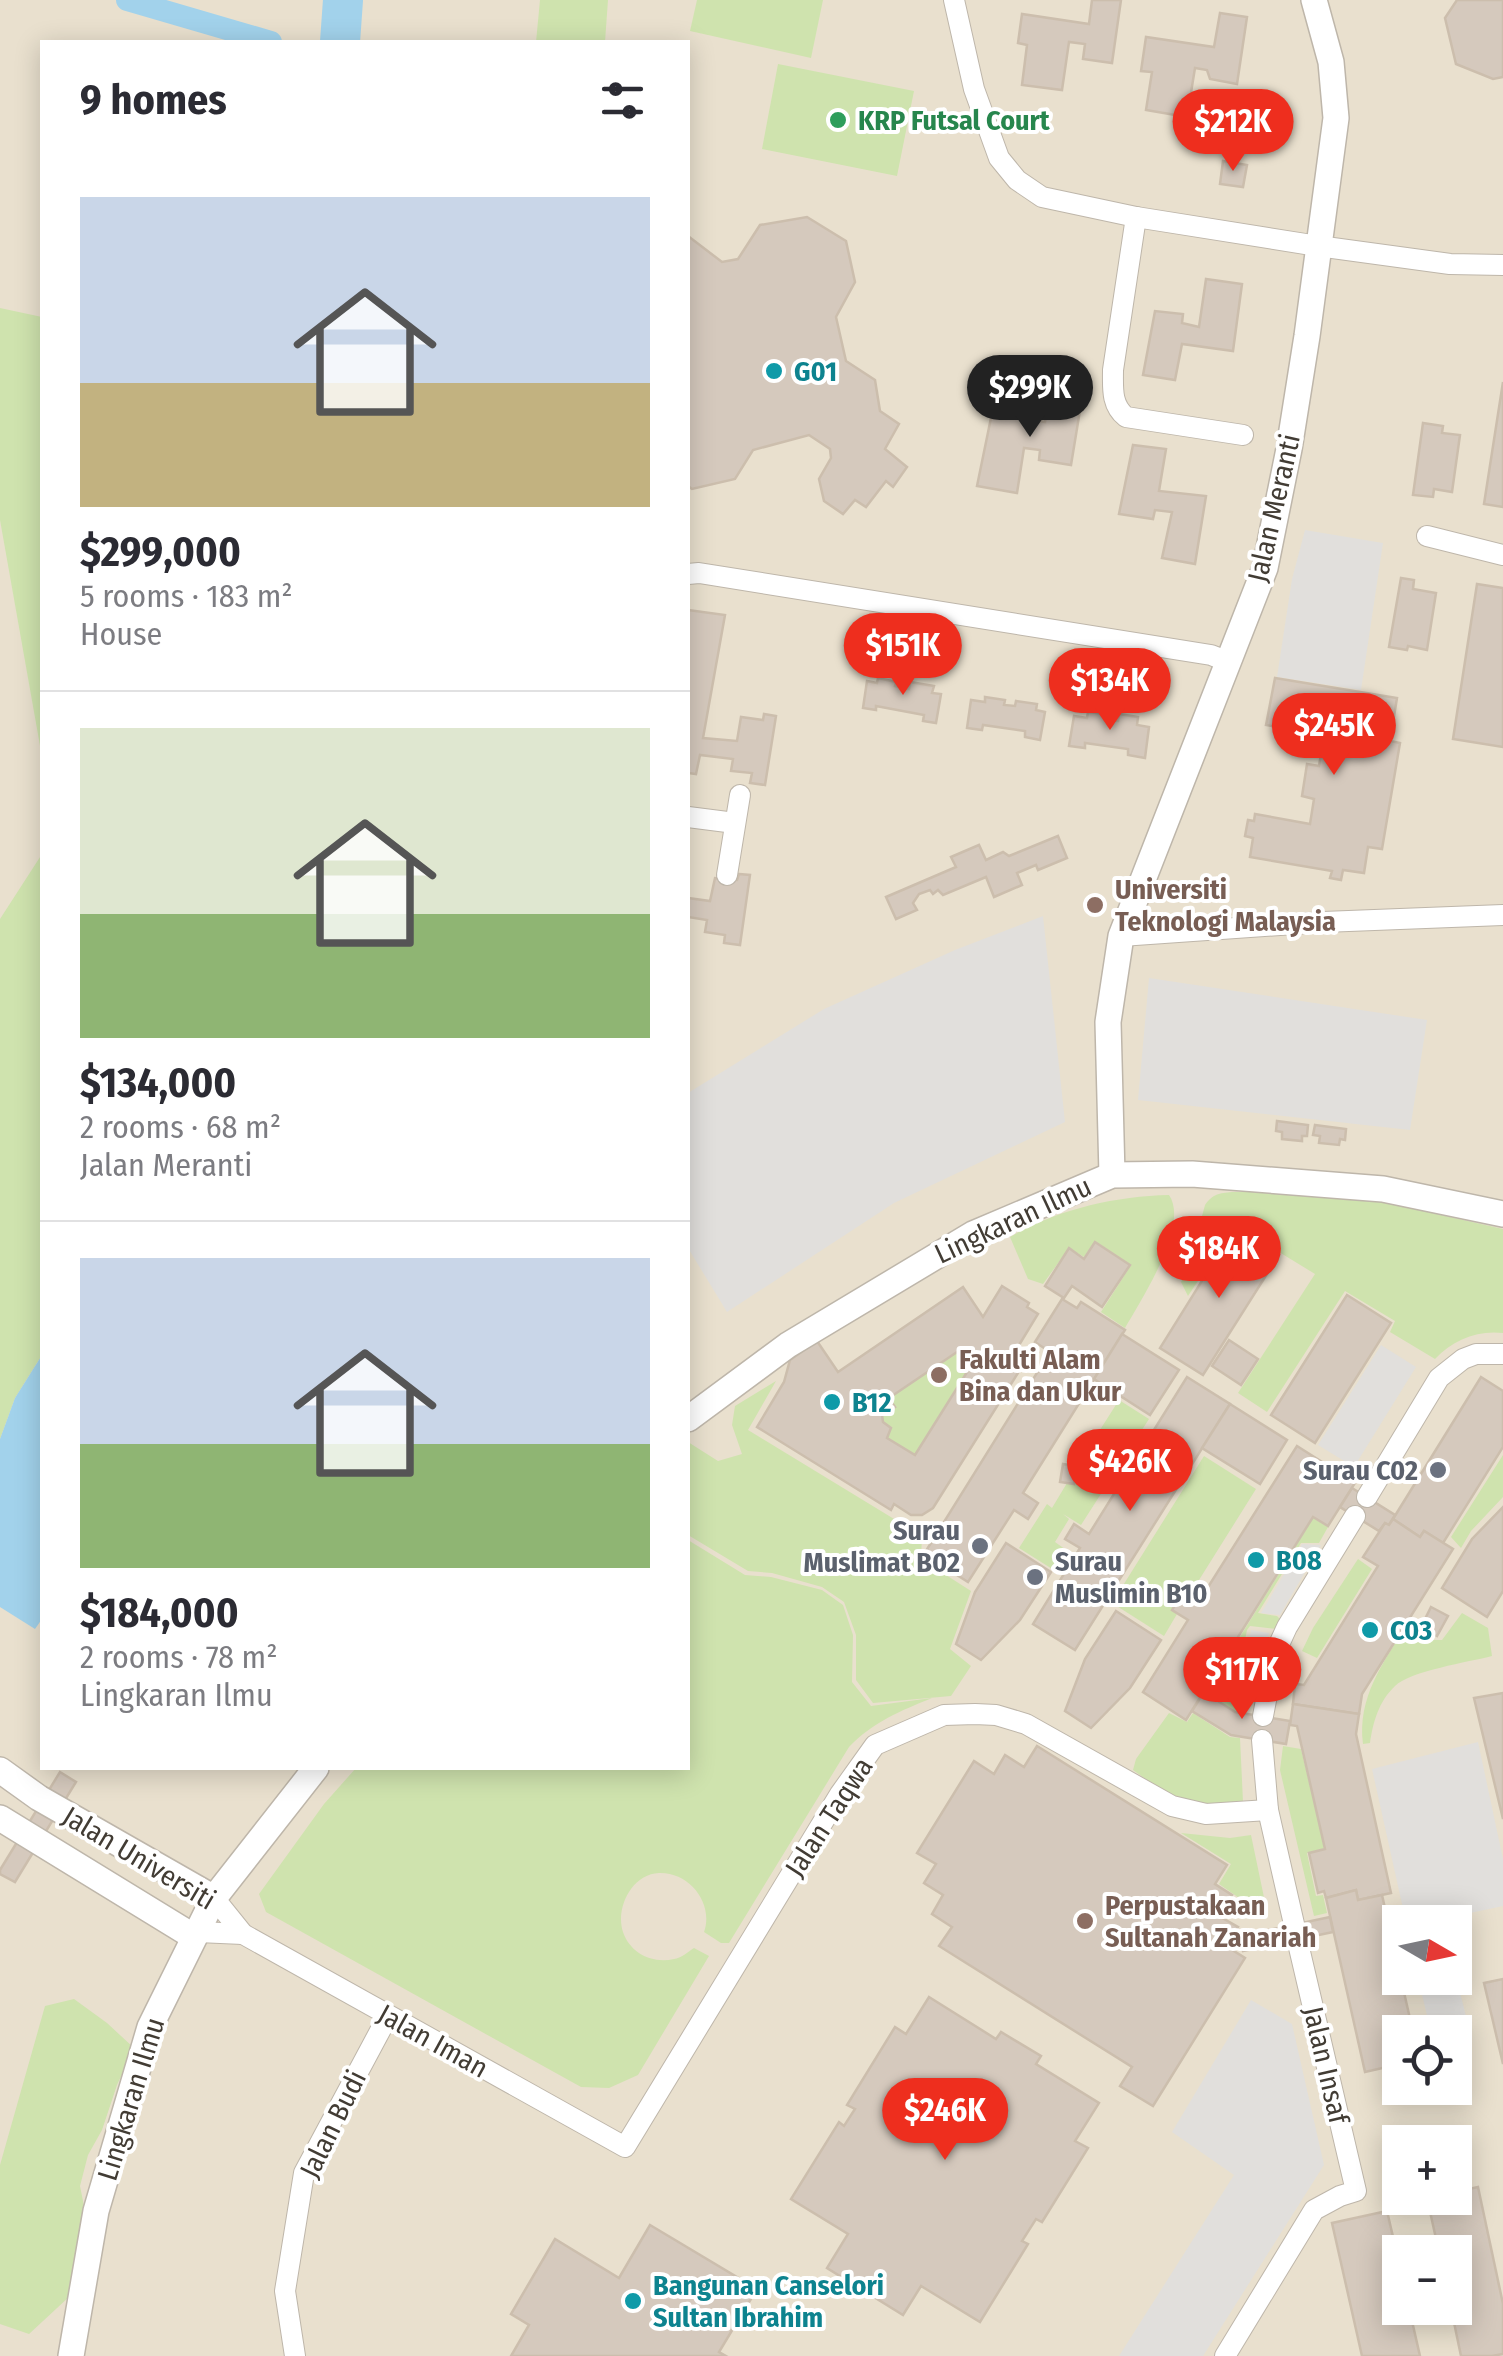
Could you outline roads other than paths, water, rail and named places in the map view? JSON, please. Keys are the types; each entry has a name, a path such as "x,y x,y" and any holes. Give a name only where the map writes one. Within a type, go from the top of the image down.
{"street":[{"path":"954,0 974,89 998,158 1016,180 1042,197 1136,217 1318,246 1450,264 1503,265"},
{"name":"Jalan Meranti","path":"1112,1175 1108,1022 1122,936 1265,568 1295,411 1336,118 1332,62 1314,0"},
{"path":"1136,217 1113,370 1118,410 1126,417 1243,435"},
{"path":"1427,536 1503,555"},
{"path":"690,574 1160,646 1229,662"},
{"path":"726,875 740,795"},
{"path":"690,818 735,824"},
{"path":"1122,936 1503,915"},
{"name":"Lingkaran Ilmu","path":"690,1418 788,1345 973,1234 1112,1175 1192,1174 1383,1189 1503,1214"},
{"path":"1367,1496 1439,1378 1476,1354 1503,1354"},
{"path":"1263,1716 1275,1652 1355,1516"},
{"name":"Jalan Taqwa","path":"625,2147 840,1794 875,1746 944,1715 996,1716 1026,1724 1172,1806 1206,1814 1268,1810"},
{"name":"Jalan Insaf","path":"1225,2356 1314,2210 1356,2191 1268,1810 1262,1740"},
{"name":"Jalan Universiti","path":"0,1770 39,1798 214,1898 243,1934"},
{"name":"Lingkaran Ilmu","path":"71,2356 96,2211 150,2027 214,1898 314,1770"},
{"name":"Jalan Universiti","path":"0,1818 186,1932 243,1934"},
{"name":"Jalan Iman","path":"243,1934 625,2147"},
{"name":"Jalan Budi","path":"295,2356 285,2291 304,2173 388,2016"}],"water":[{"path":"40,1358 40,1622 35,1629 0,1607 0,1439 15,1398"}],"waterway":[{"path":"127,0 264,40"},
{"path":"340,40 343,0"}],"place":[{"name":"KRP Futsal Court","path":"838,120"},
{"name":"G01","path":"774,371"},
{"name":"Universiti Teknologi Malaysia","path":"1095,905"},
{"name":"Fakulti Alam Bina dan Ukur","path":"939,1375"},
{"name":"B12","path":"832,1402"},
{"name":"Surau C02","path":"1438,1470"},
{"name":"Surau Muslimat B02","path":"980,1546"},
{"name":"B08","path":"1256,1560"},
{"name":"Surau Muslimin B10","path":"1035,1577"},
{"name":"C03","path":"1370,1630"},
{"name":"Perpustakaan Sultanah Zanariah","path":"1085,1921"},
{"name":"Bangunan Canselori Sultan Ibrahim","path":"633,2301"}]}
